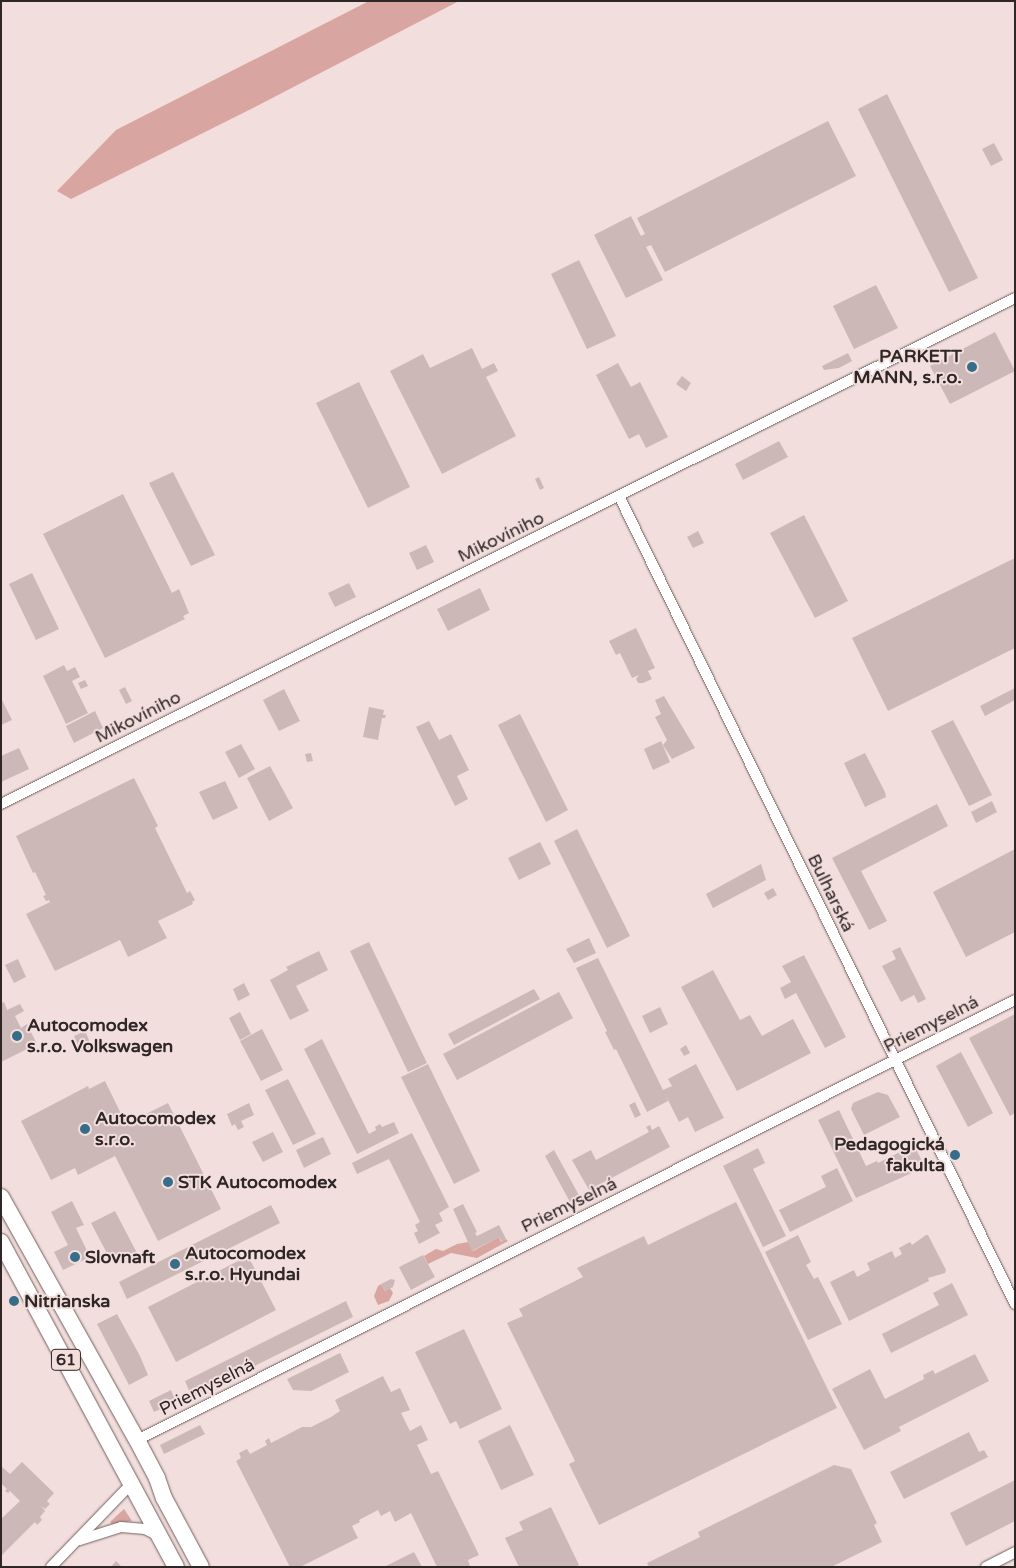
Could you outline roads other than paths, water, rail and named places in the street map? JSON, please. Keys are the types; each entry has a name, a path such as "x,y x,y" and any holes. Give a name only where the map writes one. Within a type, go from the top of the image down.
{"main road":[{"name":"61","path":"1,1197 137,1440 157,1478 160,1491 201,1567"},
{"name":"61","path":"1,1242 110,1440 176,1567"},
{"path":"110,1440 129,1443 137,1440 132,1483 139,1480 160,1491"}],"street":[{"name":"Mikovíniho","path":"1,804 1015,298"},
{"name":"Bulharská","path":"619,496 1015,1304"},
{"name":"Priemyselná","path":"137,1440 1015,1000"},
{"path":"51,1567 132,1483"},
{"path":"79,1540 121,1527 145,1529 159,1536"},
{"path":"986,1567 1015,1552"}],"place":[{"name":"PARKETT MANN, s.r.o.","path":"972,367"},
{"name":"Autocomodex s.r.o. Volkswagen","path":"17,1036"},
{"name":"Autocomodex s.r.o.","path":"85,1129"},
{"name":"Pedagogická fakulta","path":"955,1155"},
{"name":"STK Autocomodex","path":"168,1182"},
{"name":"Slovnaft","path":"75,1257"},
{"name":"Autocomodex s.r.o. Hyundai","path":"175,1264"},
{"name":"Nitrianska","path":"14,1301"}]}
